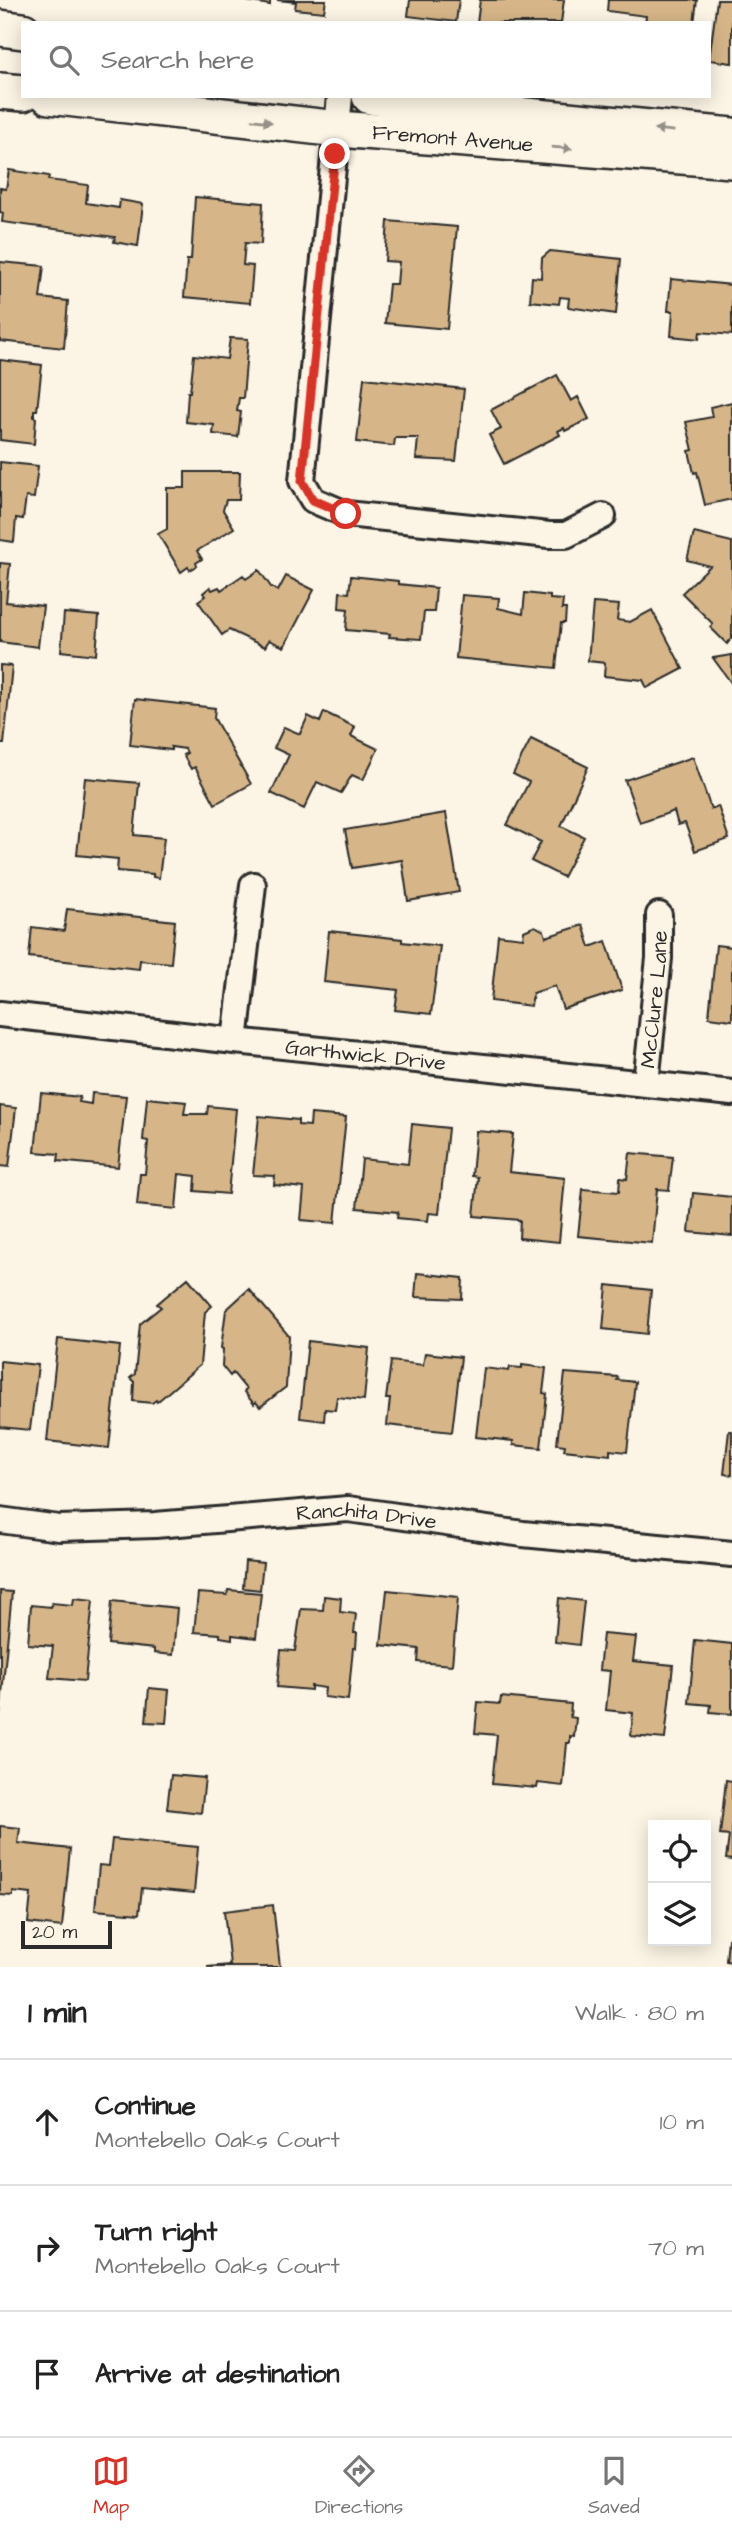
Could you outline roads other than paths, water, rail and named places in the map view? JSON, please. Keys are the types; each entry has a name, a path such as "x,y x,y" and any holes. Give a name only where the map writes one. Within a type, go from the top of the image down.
{"main road":[{"path":"0,28 21,31"},
{"path":"0,91 21,93"},
{"name":"Fremont Avenue","path":"82,98 339,113 732,160"},
{"name":"Fremont Avenue","path":"383,98 455,109 732,136"}],"street":[{"path":"339,113 302,481 313,500 346,514 550,535 566,535 603,516"},
{"path":"235,1041 253,886"},
{"name":"McClure Lane","path":"646,1083 659,958 659,915"},
{"name":"Garthwick Drive","path":"0,1014 732,1093"},
{"name":"Ranchita Drive","path":"0,1520 59,1528 141,1525 348,1509 523,1534 732,1554"}]}
